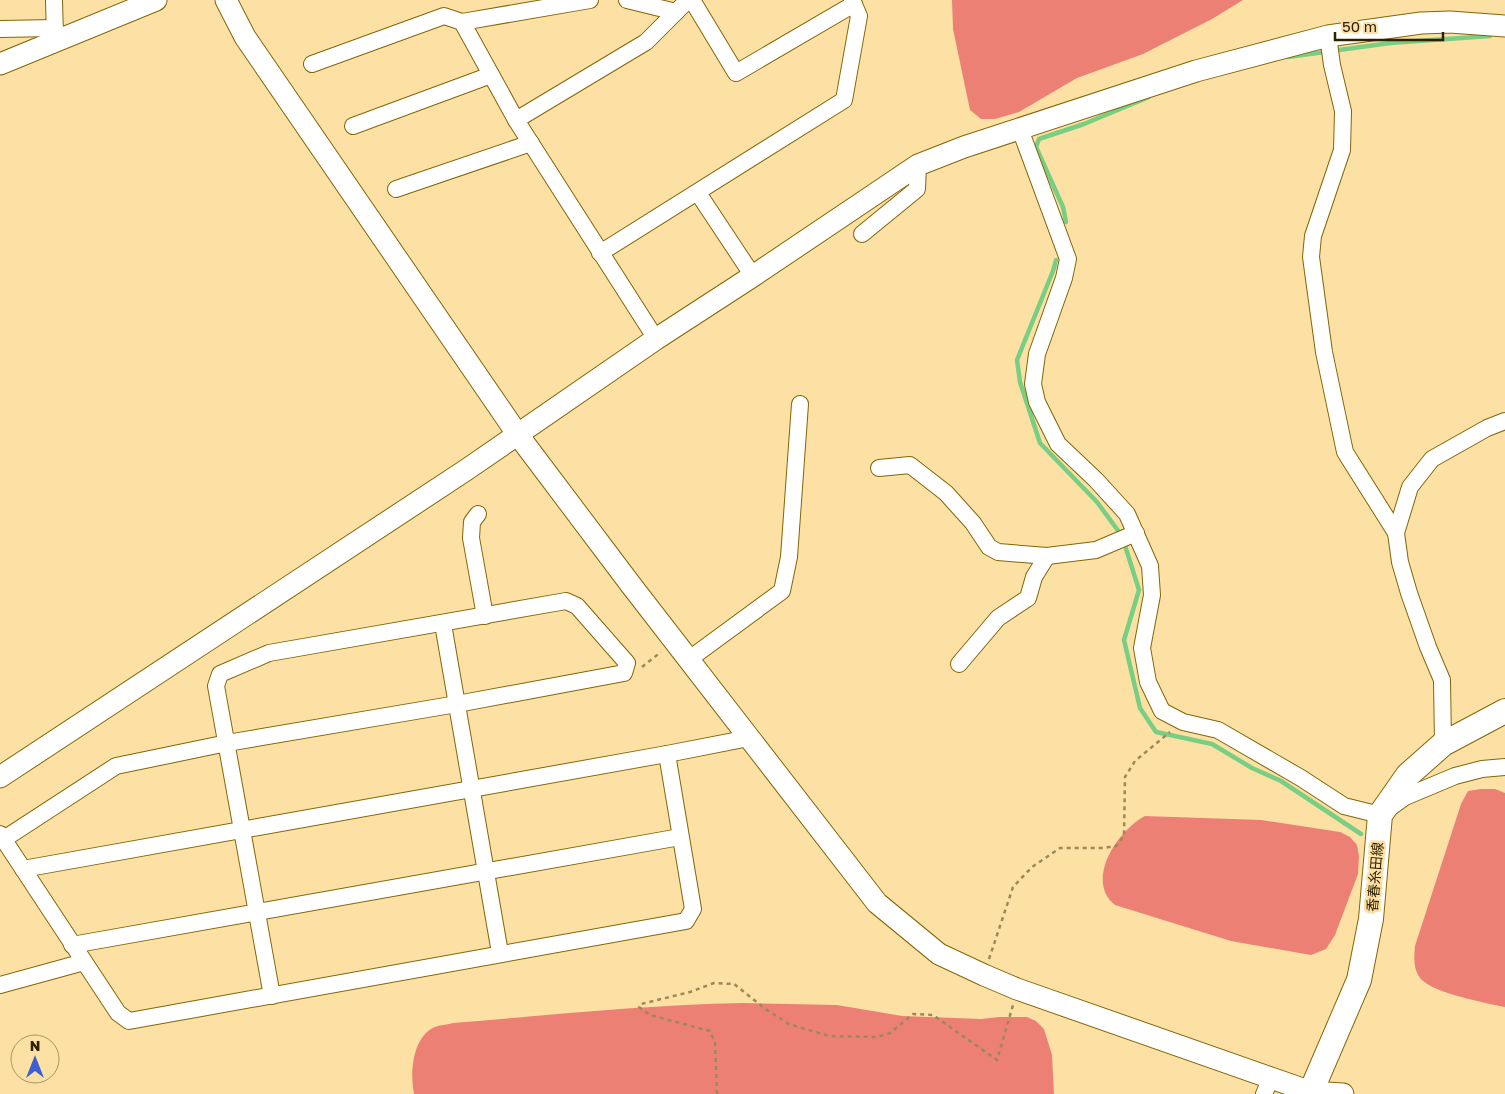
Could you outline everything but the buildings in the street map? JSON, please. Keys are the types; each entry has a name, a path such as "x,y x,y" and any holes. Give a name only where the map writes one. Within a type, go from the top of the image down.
{"main road":[{"name":"香春糸田線","path":"1310,1093 1359,980 1371,919 1380,816 1408,775 1443,744 1505,711"}],"street":[{"path":"54,0 55,35"},
{"path":"0,64 55,35 156,0"},
{"path":"226,0 245,37 518,435 674,642 877,903 939,954 1017,989 1267,1086 1310,1093 1343,1094"},
{"path":"312,64 444,16 462,22 590,0"},
{"path":"627,0 676,12"},
{"path":"516,120 646,42 684,4 691,0 736,73 853,2 860,16 844,100 600,253"},
{"path":"462,22 530,143 656,339"},
{"path":"0,777 296,584 518,435 656,339 918,166 964,147 1196,71 1329,39 1421,23 1450,22 1505,26"},
{"path":"0,29 55,35"},
{"path":"1329,39 1343,111 1342,150 1313,236 1311,257 1324,352 1344,452 1396,534 1400,562 1409,593 1442,680 1443,744"},
{"path":"353,126 491,75"},
{"path":"1020,129 1068,259 1064,278 1037,354 1033,384 1037,402 1058,444 1096,480 1127,514 1150,566 1152,595 1142,648 1148,682 1162,712 1183,722 1218,730 1301,778 1344,806 1380,816 1405,797 1455,776 1482,769 1505,767"},
{"path":"396,189 530,143"},
{"path":"862,234 917,189 918,166"},
{"path":"698,193 753,276"},
{"path":"688,660 782,591 789,557 800,404"},
{"path":"1396,534 1410,487 1432,459 1486,428 1505,421"},
{"path":"879,468 910,465 946,493 973,523 988,547 998,552 1047,556 1096,550 1136,533"},
{"path":"478,514 472,522 471,538 485,616"},
{"path":"959,664 998,618 1028,598 1034,577 1047,556"},
{"path":"272,996 256,913 227,743 216,686 220,674 269,653 566,601 577,606 626,663 624,673 457,704 227,743 116,766 2,837 118,1013 129,1021 272,996 500,953 686,921 693,909 667,754"},
{"path":"443,624 500,953"},
{"path":"23,869 749,738"},
{"path":"72,945 680,836"},
{"path":"0,985 84,962"}],"path":[{"path":"624,673 640,669 674,642"},
{"path":"984,975 1013,887 1032,867 1060,848 1103,848 1116,846 1124,836 1125,777 1134,761 1183,722"},
{"path":"717,1094 715,1043 710,1031 650,1016 639,1007 640,1004 690,992 714,983 734,984 764,1008 789,1024 830,1036 877,1037 890,1033 913,1014 933,1015 997,1060 1017,989"}],"shaded area":[{"path":"952,0 1243,0 1212,19 1143,54 1077,78 1019,112 995,119 981,119 970,110 953,29"},
{"path":"1495,789 1505,793 1505,1007 1460,997 1427,984 1418,975 1414,955 1415,946 1461,804 1468,791"},
{"path":"1145,816 1261,820 1340,832 1350,837 1357,845 1359,856 1358,874 1335,935 1326,949 1311,955 1231,941 1115,905 1106,895 1103,883 1108,856 1125,832"},
{"path":"742,1003 837,1005 902,1016 981,1019 1027,1017 1036,1021 1044,1029 1052,1055 1054,1094 414,1094 412,1077 416,1050 425,1034 436,1027 453,1023 598,1011"}],"waterway":[{"path":"1288,57 1390,43 1490,36"},
{"path":"1066,222 1063,207 1036,147 1039,139 1084,124 1149,97"},
{"path":"1056,260 1017,360 1020,382 1040,443 1097,502 1122,536 1139,590 1124,640 1140,708 1156,732 1212,744 1252,768 1281,781 1361,834"}]}
